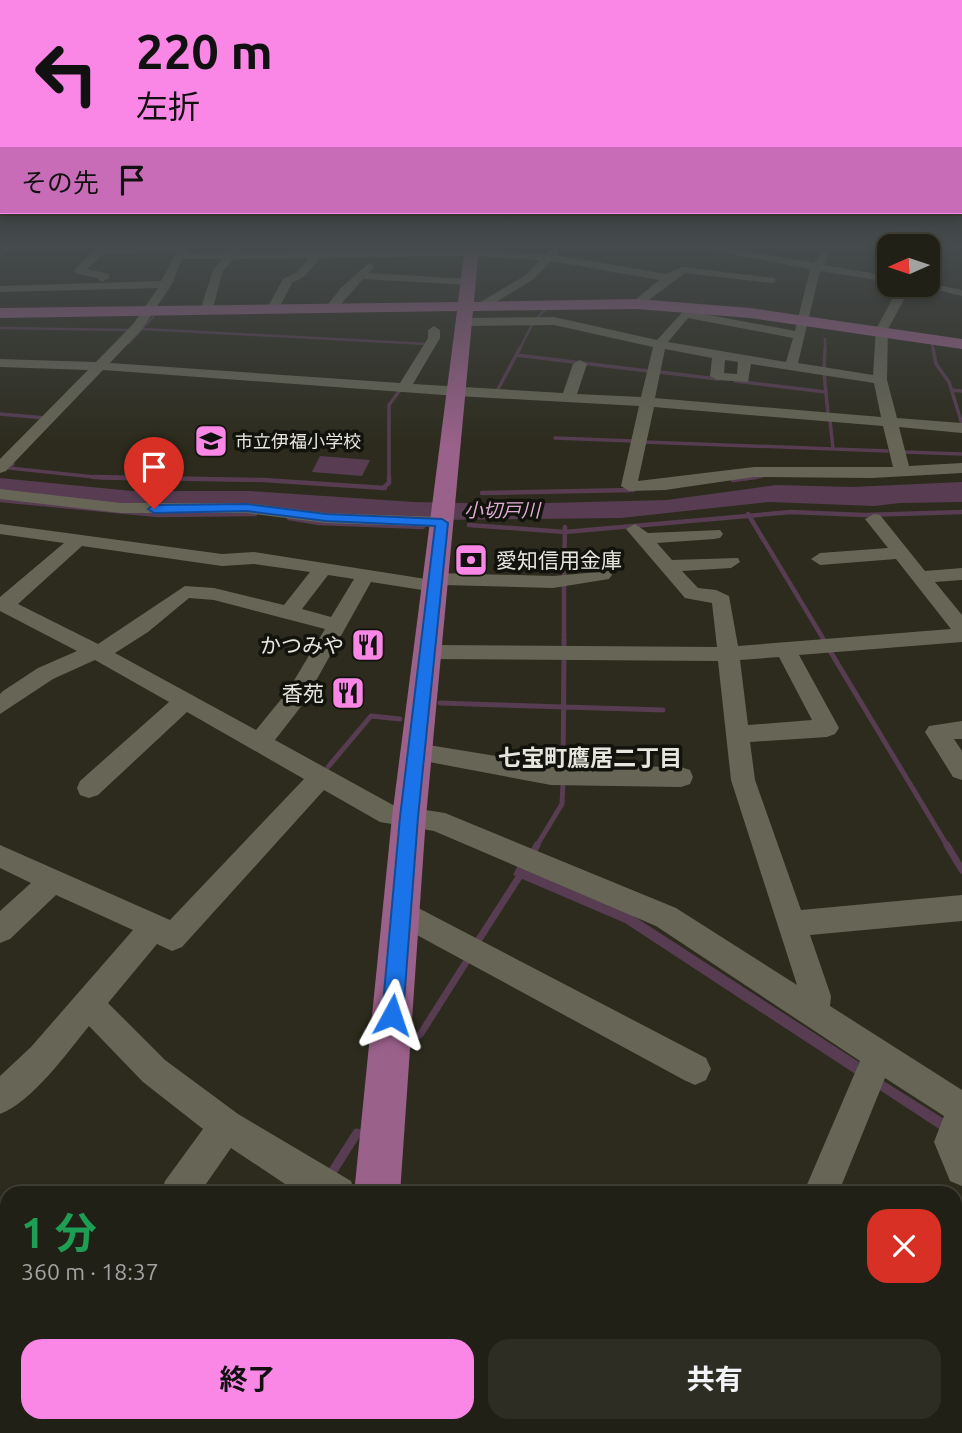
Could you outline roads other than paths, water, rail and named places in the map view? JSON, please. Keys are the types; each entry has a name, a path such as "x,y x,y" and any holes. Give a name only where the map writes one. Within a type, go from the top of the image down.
{"main road":[{"path":"0,313 150,313"},
{"path":"445,313 454,324"},
{"path":"378,1186 409,817 457,391 454,324 458,313"},
{"path":"454,324 472,313"},
{"path":"591,313 628,316 666,313"},
{"path":"700,313 801,328 882,332 962,344"}],"street":[{"path":"0,468 102,366 146,313"},
{"path":"436,313 431,330 454,324 554,321 628,316 631,313"},
{"path":"686,313 660,344 629,486 773,471 902,472 962,468"},
{"path":"691,313 737,347 791,366 880,380"},
{"path":"791,366 804,313"},
{"path":"892,313 882,332 880,380 902,472"},
{"path":"628,316 660,344 737,347 801,328"},
{"path":"404,387 434,338 454,324"},
{"path":"0,363 102,366 647,402 962,428"},
{"path":"569,398 580,364"},
{"path":"0,494 121,508 247,508 326,518 443,513"},
{"path":"874,519 962,629"},
{"path":"0,529 222,560 254,558 365,576 435,582 553,582 602,575"},
{"path":"639,534 714,534"},
{"path":"639,534 692,594 716,596 722,600 743,780 816,996 814,1012"},
{"path":"0,627 8,606 77,541"},
{"path":"820,559 901,554"},
{"path":"668,566 731,562"},
{"path":"289,612 323,569"},
{"path":"920,577 962,574"},
{"path":"260,742 295,698 365,576"},
{"path":"0,706 21,687 56,665 98,652 141,627 184,592 214,594 337,625"},
{"path":"8,606 98,652 389,815 436,821 666,917 814,1012 873,1067 959,1131"},
{"path":"427,652 728,654 962,635"},
{"path":"738,734 827,728 785,649"},
{"path":"0,678 21,687"},
{"path":"89,788 185,701"},
{"path":"962,730 937,732 962,770"},
{"path":"416,752 551,775 681,777"},
{"path":"0,856 154,926 173,938 322,776"},
{"path":"0,930 53,880"},
{"path":"792,925 962,908"},
{"path":"401,912 695,1069"},
{"path":"0,1098 42,1058 154,926"},
{"path":"88,1004 154,1070 226,1126 320,1186"},
{"path":"823,1186 873,1067"},
{"path":"184,1186 226,1126"}],"water":[{"path":"320,456 370,460 362,476 312,472"},
{"name":"小切戸川","path":"0,478 132,491 250,491 414,502 506,504 667,500 776,485 852,487 962,482 962,502 874,506 769,502 621,518 429,520 331,515 243,504 126,505 0,491"},
{"path":"519,863 629,913 859,1062 858,1065 962,1130 962,1144 625,923 513,875"}],"waterway":[{"path":"535,320 542,313"},
{"path":"129,343 153,317"},
{"path":"519,350 533,323"},
{"path":"0,328 130,330"},
{"path":"143,329 427,344 425,347"},
{"path":"825,339 825,348"},
{"path":"932,342 933,350"},
{"path":"516,355 520,348"},
{"path":"824,369 825,348"},
{"path":"933,348 936,364 951,390"},
{"path":"497,391 516,355"},
{"path":"516,355 648,371"},
{"path":"659,372 718,379"},
{"path":"824,373 826,392"},
{"path":"735,381 826,392"},
{"path":"383,488 389,483 389,405 400,390"},
{"path":"951,390 962,391"},
{"path":"951,390 962,424"},
{"path":"826,392 828,413"},
{"path":"0,414 46,418"},
{"path":"830,420 833,449"},
{"path":"555,438 633,441"},
{"path":"644,442 833,449"},
{"path":"833,449 887,451"},
{"path":"903,452 962,454"},
{"path":"13,464 9,468 95,477"},
{"path":"754,477 762,476"},
{"path":"95,477 263,480 383,488"},
{"path":"95,477 149,479"},
{"path":"733,480 754,477"},
{"path":"743,479 754,477"},
{"name":"小切戸川","path":"482,493 633,490"},
{"path":"0,500 158,515 255,514"},
{"path":"749,516 791,512 864,515 962,512"},
{"path":"565,532 749,516"},
{"path":"749,516 824,640"},
{"path":"289,518 319,523 423,527"},
{"name":"小切戸川","path":"469,525 565,532"},
{"path":"565,527 565,532"},
{"path":"564,576 565,532"},
{"path":"564,585 564,644"},
{"path":"830,651 948,847"},
{"path":"564,656 564,707"},
{"path":"440,703 564,707"},
{"path":"563,768 564,707"},
{"path":"564,707 663,710"},
{"path":"328,767 371,716 400,719"},
{"path":"536,847 562,804 563,783"},
{"path":"947,845 962,870"},
{"path":"478,941 521,874"},
{"path":"420,1035 468,959"},
{"path":"331,1174 357,1133"}],"place":[{"name":"市立伊福小学校","path":"211,441"},
{"name":"愛知信用金庫","path":"471,560"},
{"name":"かつみや","path":"368,645"},
{"name":"香苑","path":"348,693"}],"district":[{"name":"七宝町鷹居二丁目","path":"590,757"}]}
